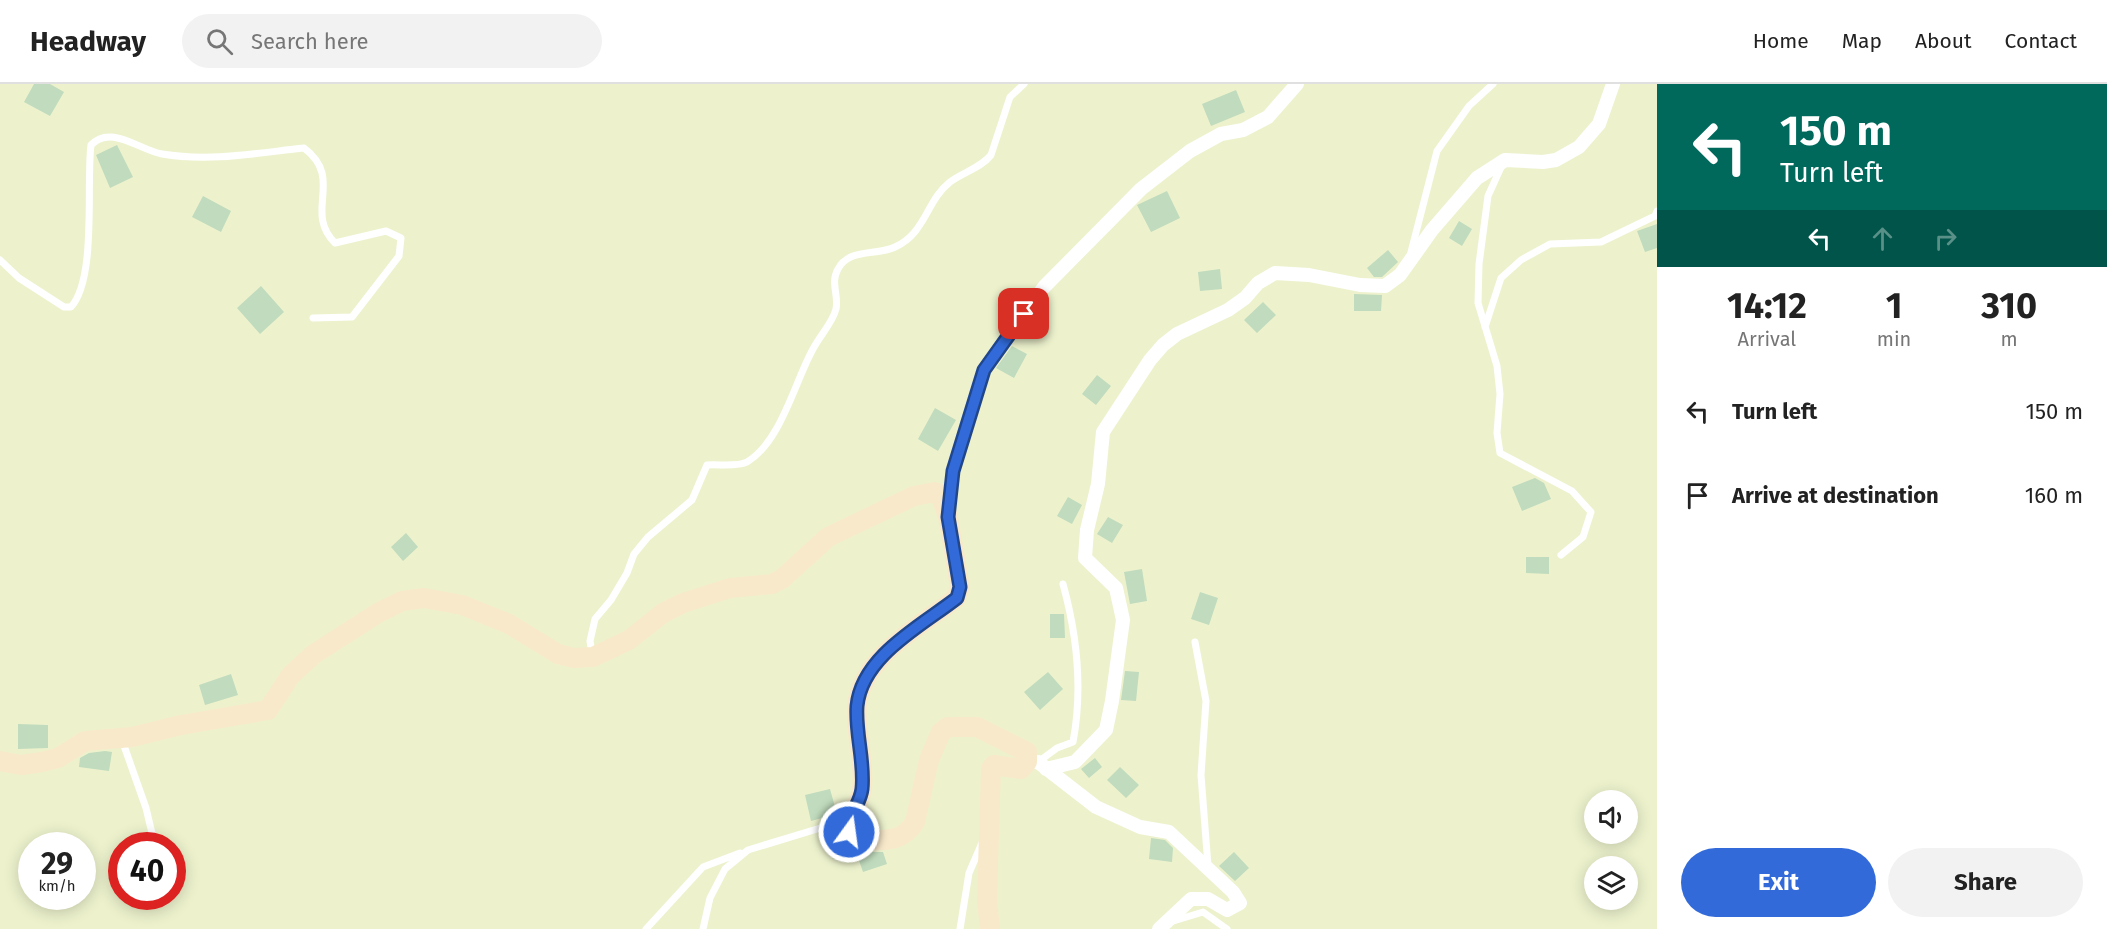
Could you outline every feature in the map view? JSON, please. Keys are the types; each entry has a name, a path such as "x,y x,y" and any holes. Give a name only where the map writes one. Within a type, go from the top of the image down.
{"street":[{"path":"948,517 953,471 984,370 1044,287 1141,189 1190,151 1221,134 1243,130 1268,117 1297,84"},
{"path":"990,929 987,900 991,770 994,765 1021,769 1037,764 1075,762 1106,730 1119,660 1123,620 1116,588 1101,576 1085,558 1087,530 1098,484 1103,432 1150,360 1177,334 1228,310 1245,298 1258,283 1275,273 1309,274 1360,285 1385,286 1400,274 1409,259 1477,178 1505,160 1543,162 1556,160 1579,147 1599,124 1613,84"},
{"path":"0,761 21,765 42,762 58,758 85,741 122,738 268,710 291,675 314,654 378,613 402,601 424,598 462,606 509,624 558,654 574,658 593,657 629,640 663,613 683,603 730,588 772,584 782,579 828,537 914,496 935,492 940,494 948,517 960,587 957,598 880,658 864,683 857,706 862,790 849,817 849,832 858,840 902,838 915,822 928,760 941,732 948,727 977,727 1027,752 1037,764 1096,807 1140,827 1169,832 1233,892 1240,903 1227,910 1208,899 1191,899 1164,926"}],"lane":[{"path":"593,657 590,641 595,619 611,600 627,573 634,554 648,537 692,500 707,465 745,463 760,452 772,434 797,387 812,350 836,309 833,278 839,266 850,256 894,248 918,230 938,195 949,183 986,161 991,154 1010,97 1024,84"},
{"path":"1409,259 1437,151 1468,106 1493,84"},
{"path":"0,260 19,278 64,307 71,306 76,301 82,283 91,208 91,145 97,138 109,135 161,154 216,158 304,148 316,157 324,173 321,221 323,232 334,243 386,231 401,238 399,256 352,317 313,318"},
{"path":"1505,160 1488,196 1479,264 1478,303 1497,366 1500,394 1497,433 1500,453 1572,491 1591,512 1583,537 1561,555"},
{"path":"1485,327 1501,278 1521,260 1550,244 1601,242 1655,216 1657,211"},
{"path":"1037,764 1057,748 1073,742 1077,722 1078,693 1074,623 1063,584"},
{"path":"1195,642 1206,701 1201,775 1208,869"},
{"path":"122,738 146,808 152,832"},
{"path":"646,929 703,867 748,850 827,826 849,832"},
{"path":"960,929 969,873 989,827"},
{"path":"703,929 710,898 725,869 748,850"},
{"path":"1164,926 1203,912 1227,929"}],"building":[{"path":"34,84 50,84 64,92 50,116 24,102"},
{"path":"1236,90 1245,112 1211,126 1202,104"},
{"path":"117,145 133,177 110,188 96,155"},
{"path":"1167,191 1180,218 1151,232 1137,205"},
{"path":"203,196 231,211 221,232 192,217"},
{"path":"1459,221 1472,229 1462,246 1449,238"},
{"path":"1657,224 1657,248 1645,252 1637,231"},
{"path":"1388,250 1398,262 1382,277 1374,277 1367,268"},
{"path":"1220,269 1222,289 1200,291 1198,272"},
{"path":"261,286 284,312 260,334 237,308"},
{"path":"1354,294 1382,295 1381,311 1354,311"},
{"path":"1263,302 1276,315 1257,333 1244,320"},
{"path":"1012,346 1027,354 1014,378 996,368"},
{"path":"1097,375 1111,386 1096,405 1082,394"},
{"path":"935,408 956,420 938,451 918,439"},
{"path":"1535,478 1544,483 1551,499 1522,511 1512,487"},
{"path":"1068,497 1082,505 1072,524 1057,516"},
{"path":"1108,517 1123,525 1112,543 1097,534"},
{"path":"406,533 418,547 403,561 391,547"},
{"path":"1526,557 1549,557 1549,574 1526,573"},
{"path":"1142,569 1147,601 1130,604 1124,572"},
{"path":"1200,592 1218,598 1209,625 1191,619"},
{"path":"1050,614 1064,614 1065,638 1050,638"},
{"path":"1125,671 1139,672 1136,701 1121,700"},
{"path":"1048,672 1063,689 1040,710 1024,692"},
{"path":"231,674 238,695 205,705 199,685"},
{"path":"18,724 48,725 48,748 18,749"},
{"path":"112,752 109,771 79,767 80,758 89,753"},
{"path":"1095,758 1102,767 1089,778 1081,769"},
{"path":"1120,767 1139,785 1126,798 1107,780"},
{"path":"830,789 837,814 811,821 805,795"},
{"path":"1151,838 1165,840 1173,848 1172,862 1149,859"},
{"path":"856,852 883,852 887,864 863,872"},
{"path":"1234,852 1249,868 1235,881 1219,866"}],"route":[{"path":"849,832 849,817 862,790 857,706 864,683 880,658 957,598 960,587 948,517 953,471 984,370 1024,314"}]}
